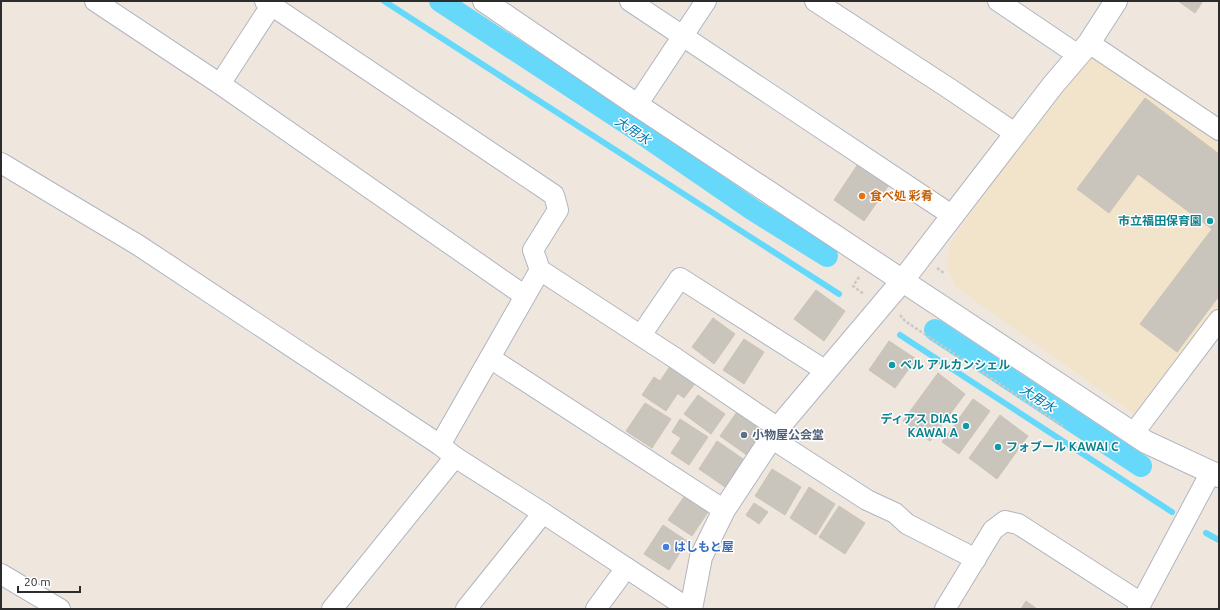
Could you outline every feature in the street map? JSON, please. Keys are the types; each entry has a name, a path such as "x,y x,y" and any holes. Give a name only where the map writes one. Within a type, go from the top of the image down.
{"street":[{"path":"96,1 220,84 525,296"},
{"path":"484,1 637,105 1133,434 1146,442 1215,474 1139,606 1018,524 1005,521 993,530 945,609"},
{"path":"630,1 953,216"},
{"path":"637,105 706,1"},
{"path":"815,1 1016,134"},
{"path":"998,1 1083,49 1219,130"},
{"path":"1,163 138,245 447,451 690,609 701,556 724,510 774,433 903,280 1083,49 1116,1"},
{"path":"220,84 270,2 554,195 558,210 533,250 540,270 641,335 868,500 895,513 907,524 976,559"},
{"path":"332,609 447,451 490,358 540,270"},
{"path":"641,335 680,278 826,371"},
{"path":"1133,434 1219,320"},
{"path":"490,358 724,510"},
{"path":"466,609 542,512"},
{"path":"596,609 626,568"},
{"path":"4,582 60,609"}],"path":[{"path":"900,315 905,321 1062,426"}],"shaded area":[{"path":"1090,46 1219,138 1219,307 1140,418 956,287 947,268 950,243"}],"building":[{"path":"1178,1 1203,1 1195,13"},
{"name":"市立福田保育園","path":"1145,98 1219,154 1219,296 1177,352 1140,324 1212,229 1138,174 1109,213 1077,189"},
{"path":"858,164 889,185 864,221 834,200"},
{"path":"816,290 845,311 824,341 794,319"},
{"path":"713,318 735,334 714,364 692,347"},
{"path":"744,339 764,352 744,384 723,370"},
{"name":"ベル アルカンシェル","path":"889,341 916,359 895,388 869,370"},
{"path":"671,365 696,382 684,398 660,381"},
{"path":"938,373 965,394 930,441 903,421"},
{"path":"654,377 678,393 666,411 642,395"},
{"path":"698,395 725,414 711,434 684,414"},
{"name":"ディアス DIAS KAWAI A","path":"973,399 990,411 959,454 942,442"},
{"path":"645,403 671,419 652,448 626,431"},
{"name":"小物屋公会堂","path":"737,412 768,434 751,458 720,436"},
{"name":"フォブール KAWAI C","path":"1000,415 1028,436 997,479 969,458"},
{"path":"680,419 708,437 689,465 671,453 681,438 672,432"},
{"path":"717,441 749,463 731,491 699,469"},
{"path":"772,469 801,487 785,515 755,496"},
{"path":"809,487 835,504 816,535 790,518"},
{"path":"686,494 710,509 692,536 668,520"},
{"path":"754,503 768,512 759,524 746,515"},
{"path":"839,506 865,523 845,554 819,537"},
{"name":"はしもと屋","path":"663,525 687,541 669,570 644,554"},
{"path":"1026,601 1037,609 1021,609"}],"waterway":[{"path":"384,1 839,294"},
{"name":"大用水","path":"440,1 625,122 753,210 827,256"},
{"name":"大用水","path":"935,330 1141,466"},
{"path":"900,335 1172,512"},
{"path":"1206,533 1219,540"}],"place":[{"name":"食べ処 彩肴","path":"862,196"},
{"name":"市立福田保育園","path":"1210,221"},
{"name":"ベル アルカンシェル","path":"892,365"},
{"name":"ディアス DIAS KAWAI A","path":"966,426"},
{"name":"小物屋公会堂","path":"744,435"},
{"name":"フォブール KAWAI C","path":"998,447"},
{"name":"はしもと屋","path":"666,547"}]}
